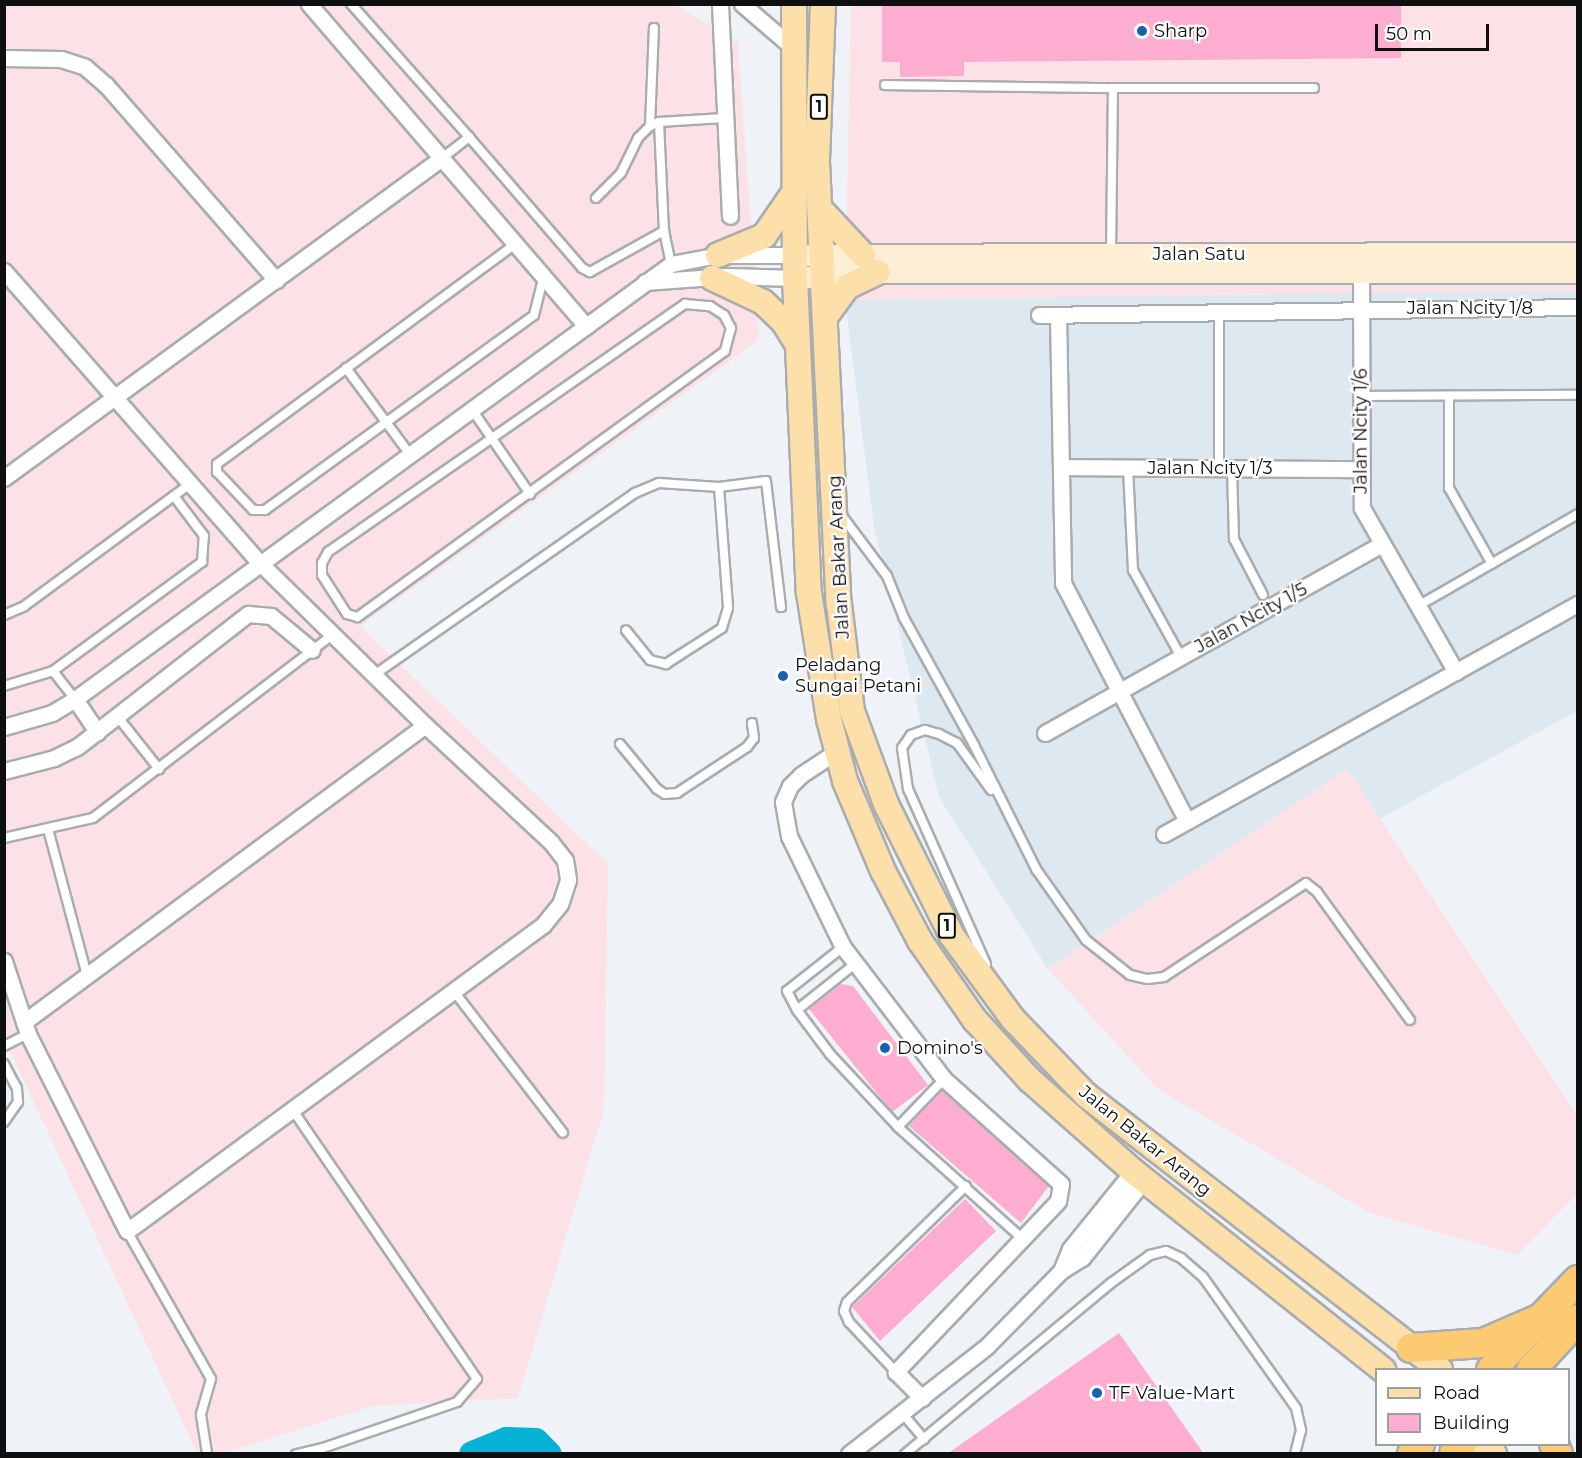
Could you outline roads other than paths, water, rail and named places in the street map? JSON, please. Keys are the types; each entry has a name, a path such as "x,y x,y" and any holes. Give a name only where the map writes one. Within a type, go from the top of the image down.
{"highway":[{"path":"1532,1368 1559,1326 1578,1280"},
{"path":"1411,1348 1473,1345 1559,1326"},
{"path":"1494,1368 1559,1326"},
{"path":"1550,1368 1559,1326"}],"main road":[{"name":"Jalan Bakar Arang","path":"794,4 793,194 797,343 809,593 844,781 883,871 920,941 975,1020 1030,1080 1139,1175 1380,1368"},
{"name":"Jalan Bakar Arang","path":"823,4 817,162 839,604 852,711 886,804 918,874 952,936 1013,1019 1086,1095 1437,1368"},
{"path":"793,194 764,236 715,266 764,302 783,321 797,343"},
{"path":"820,209 870,263 847,287 826,316"},
{"name":"Jalan Satu","path":"1361,264 1578,253"},
{"name":"Jalan Satu","path":"796,267 870,263 1361,264 1578,272"}],"street":[{"path":"309,4 440,160 586,326"},
{"path":"720,4 730,216"},
{"path":"742,4 792,47"},
{"path":"4,58 61,59 85,67 106,85 276,280"},
{"path":"4,478 440,160"},
{"path":"4,727 52,713 75,699 259,562 473,411 642,282 671,264 796,267"},
{"name":"Jalan Ncity 1/6","path":"1361,264 1360,469 1362,508 1456,672"},
{"path":"642,282 715,266 796,267"},
{"path":"4,271 259,562 424,725 550,841 565,860 567,880 560,904 543,925 127,1232 26,1028 4,961"},
{"name":"Jalan Ncity 1/8","path":"1039,315 1362,308 1578,307"},
{"path":"1058,315 1063,583 1187,821"},
{"name":"Jalan Ncity 1/3","path":"1061,467 1360,469"},
{"name":"Jalan Ncity 1/5","path":"1045,733 1383,544"},
{"path":"1164,834 1578,604"},
{"path":"4,771 66,754 248,614 271,616 312,650"},
{"path":"75,699 97,732"},
{"path":"26,1028 87,976 424,725"},
{"path":"837,751 801,775 790,786 783,802 789,836 843,947 944,1079 1061,1184 1058,1201 896,1372 922,1398"},
{"path":"849,1454 987,1346 1061,1271 1082,1258 1139,1175"}],"lane":[{"path":"351,4 582,268 590,272 664,231"},
{"path":"650,126 654,28"},
{"path":"885,85 1113,88 1314,87"},
{"path":"1111,264 1113,88"},
{"path":"596,198 621,172 638,138 650,126 659,122 724,118"},
{"path":"659,122 664,231 671,264"},
{"path":"440,160 469,137"},
{"path":"514,245 217,464 217,472 253,510 265,510 387,424 534,315 543,278"},
{"path":"678,306 710,306 724,315 731,328 725,351 357,617 347,614 322,575 322,563 328,552 492,439 678,306"},
{"path":"1219,311 1226,468 1234,538 1263,595"},
{"path":"346,368 411,456"},
{"path":"1361,396 1578,395"},
{"path":"1449,396 1449,488 1492,564"},
{"path":"473,411 530,494"},
{"path":"1128,468 1131,564 1181,657"},
{"path":"374,675 635,493 659,483 719,487 766,481 781,607"},
{"path":"4,615 23,607 190,484"},
{"path":"626,630 650,660 666,664 722,628 728,608 719,487"},
{"path":"4,686 53,671 202,562 204,536 174,496"},
{"path":"836,508 887,576 904,618 974,745 1000,803 1036,869 1086,940 1130,975 1148,980 1164,977 1306,883 1317,892 1410,1020"},
{"path":"1418,606 1578,514"},
{"path":"4,838 93,818 332,635"},
{"path":"53,671 75,699"},
{"path":"117,717 159,769"},
{"path":"620,744 657,789 665,794 677,793 747,747 754,738 753,723"},
{"path":"1000,803 957,743 925,730 911,735 902,748 908,789 1013,1019"},
{"path":"48,829 87,976"},
{"path":"843,947 787,991 797,1010 830,1054 898,1127 1023,1239"},
{"path":"797,1010 856,963"},
{"path":"453,990 563,1132"},
{"path":"4,1046 26,1028"},
{"path":"4,1064 17,1088 18,1102 4,1122"},
{"path":"898,1127 944,1079"},
{"path":"292,1109 477,1379 457,1402 323,1448 296,1454"},
{"path":"896,1372 849,1322 844,1311 847,1302 966,1186"},
{"path":"127,1232 211,1380 201,1415 207,1454"},
{"path":"905,1454 1111,1283 1150,1255 1166,1251 1203,1277 1296,1408 1301,1430 1295,1454"},
{"path":"903,1414 924,1439"}],"waterway":[{"path":"472,1454 506,1440 535,1441 548,1454"}],"place":[{"name":"Sharp","path":"1142,31"},
{"name":"Peladang Sungai Petani","path":"783,676"},
{"name":"Domino's","path":"885,1048"},
{"name":"TF Value-Mart","path":"1097,1393"}]}
